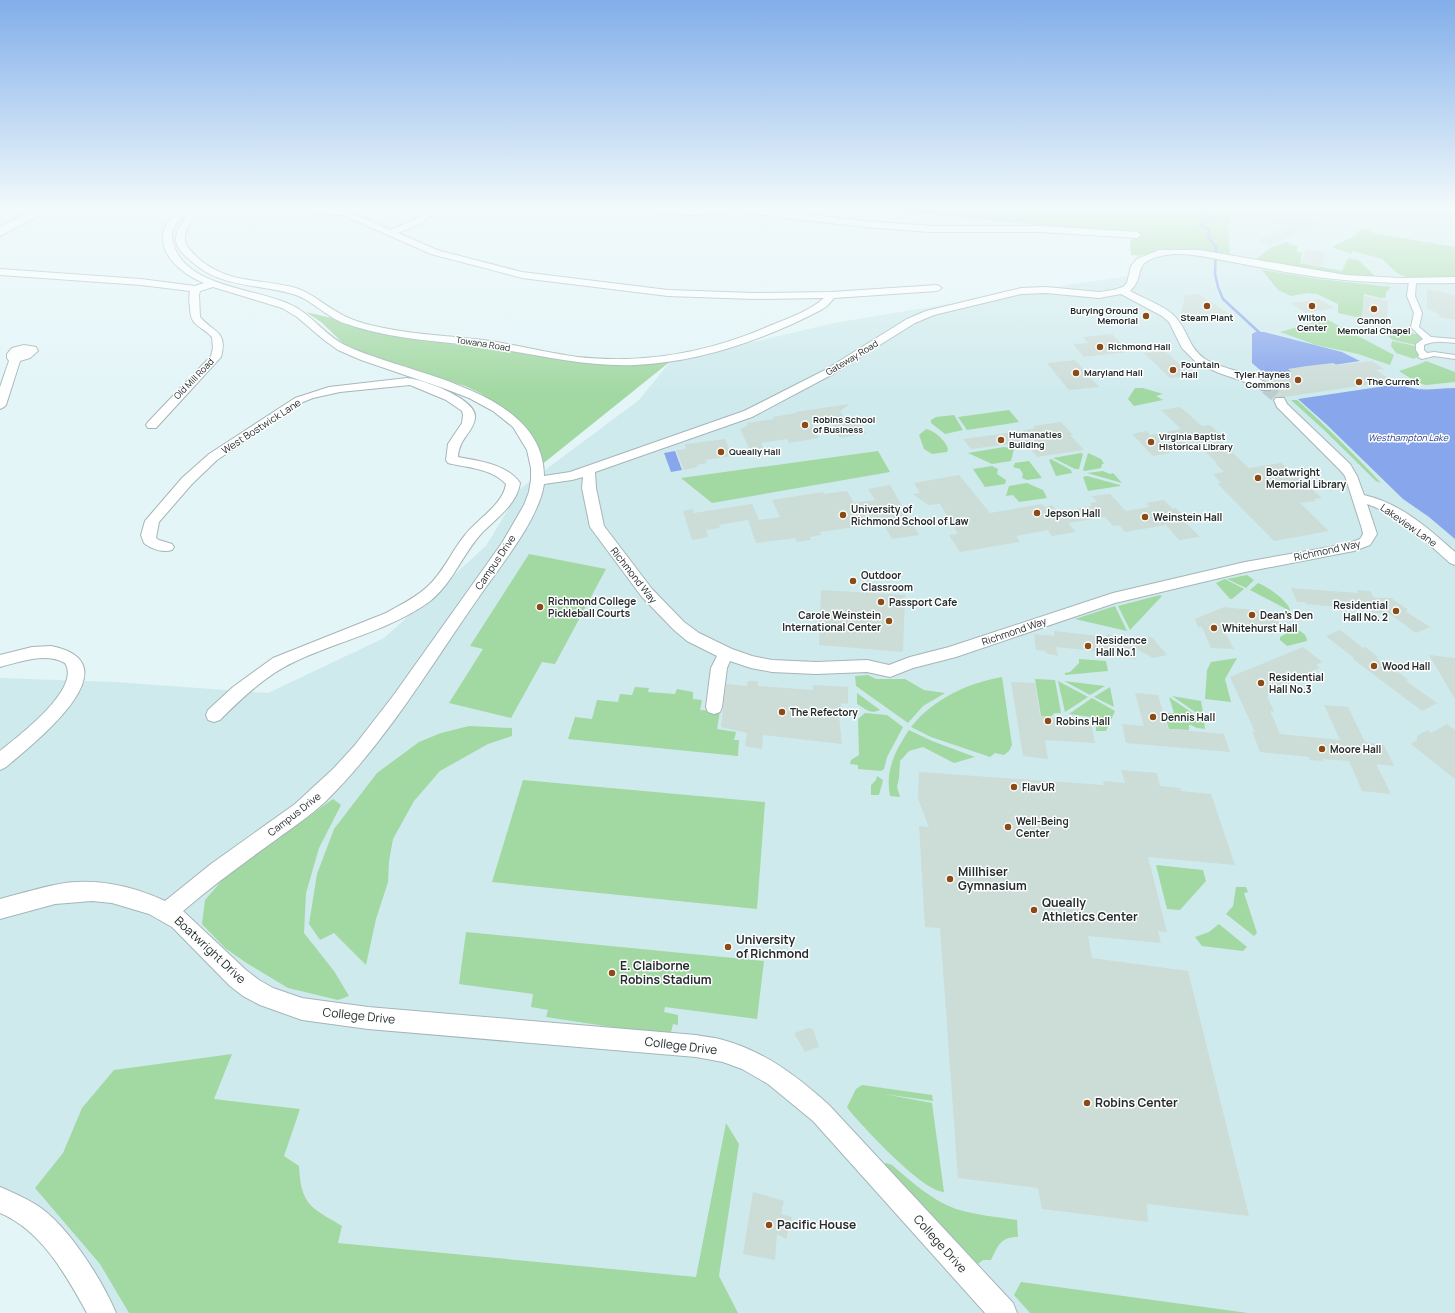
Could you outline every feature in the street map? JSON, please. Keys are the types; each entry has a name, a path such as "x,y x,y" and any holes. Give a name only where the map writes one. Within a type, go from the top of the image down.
{"street":[{"path":"187,270 211,284 223,287 233,281"},
{"name":"Towana Road","path":"209,270 233,281 295,291 306,296 338,318 379,330 476,342 593,362 671,358 724,347 767,331 803,314 827,302 831,295"},
{"path":"504,270 522,275 688,294 754,296 831,295 937,288"},
{"path":"1122,291 1132,284 1136,270"},
{"path":"1294,270 1346,278 1405,281 1455,280"},
{"path":"0,272 141,282 196,289 211,284"},
{"path":"1412,283 1411,296 1418,313 1415,327 1430,340"},
{"name":"Campus Drive","path":"167,912 187,894 315,799 359,753 404,693 518,528 543,478 530,442 518,424 511,417 489,402 358,356 342,348 322,334 303,316 284,305 266,298 223,287"},
{"name":"Old Mill Road","path":"152,425 216,357 220,346 218,339 213,332 195,317 194,295 196,289"},
{"name":"Gateway Road","path":"543,478 572,476 645,449 748,414 830,372 911,321 930,313 1021,290 1050,290 1099,295 1122,291"},
{"name":"Richmond Way","path":"590,470 589,488 597,527 647,593 679,626 693,637 726,653 751,662 772,666 816,668 867,666 890,671 910,663 950,653 1113,598 1245,567 1360,545 1365,542 1370,534 1351,476 1345,467 1278,402 1263,390 1245,378 1223,371 1201,361 1187,348 1173,320 1166,314 1122,291"},
{"path":"1455,341 1430,340 1420,344 1421,352 1424,356 1434,354 1455,356"},
{"path":"0,405 4,382 15,359"},
{"path":"411,382 427,379"},
{"name":"West Bostwick Lane","path":"167,547 154,544 149,540 148,535 152,521 194,473 213,457 299,400 312,395 346,388 411,382 459,402 467,409 470,420 455,442 452,450 452,460 480,466 501,473 509,478 513,483 511,491 495,512 476,531 446,577 432,592 399,613 287,659 272,667 233,696 214,715"},
{"path":"543,478 576,482 589,488"},
{"name":"Lakeview Lane","path":"1359,498 1380,504 1391,510 1423,533 1455,560"},
{"path":"0,661 31,654 52,652 70,658 76,666 77,671 74,684 60,706 40,727 0,762"},
{"path":"714,708 719,668 726,653"},
{"name":"Boatwright Drive","path":"0,909 55,894 92,891 112,893 152,905 167,912 192,930 238,978 247,985 268,997 302,1009"},
{"name":"College Drive","path":"302,1009 368,1018 696,1046 724,1051 751,1061 770,1072 801,1095 821,1114 1003,1313"},
{"path":"0,1200 13,1204 35,1220 60,1245 82,1278 102,1313"}],"shaded area":[{"name":"University of Richmond","path":"1130,270 1455,270 1455,1313 102,1313 82,1277 0,1200 0,678 115,682 268,693 384,638 486,546 521,488 639,400 670,362 834,323 1128,276"}],"green space":[{"path":"1262,270 1318,279 1391,287 1386,292 1386,297 1381,298 1364,294 1361,318 1338,313 1338,304 1317,294 1307,293 1291,296 1278,290"},
{"path":"1315,270 1369,270 1377,278 1360,278"},
{"path":"1394,270 1455,270 1455,277 1424,277 1422,279 1409,278"},
{"path":"306,312 404,335 596,364 672,360 540,466 518,420 480,393 465,386 379,360 344,344 321,322"},
{"path":"1326,319 1394,355 1390,365 1358,354 1316,345 1280,332"},
{"path":"1383,327 1420,335 1424,339 1416,345 1393,340 1383,332"},
{"path":"1392,341 1416,346 1420,355 1414,359 1396,353 1391,346"},
{"path":"1426,361 1455,372 1455,382 1426,385 1418,383 1399,371"},
{"path":"1135,388 1143,388 1163,394 1156,396 1163,400 1134,406 1128,399"},
{"path":"1291,400 1297,400 1308,410 1340,440 1381,483 1376,481"},
{"path":"1009,410 1019,422 967,430 958,417"},
{"path":"954,415 963,430 945,434 931,423 931,420 936,417"},
{"path":"926,429 933,432 943,440 948,449 947,452 932,454 924,449 919,435"},
{"path":"1004,447 1014,449 1011,461 992,464 968,453"},
{"path":"878,451 890,472 712,503 681,478"},
{"path":"1081,453 1083,454 1079,469 1075,469 1053,458"},
{"path":"1088,453 1101,459 1104,464 1102,464 1101,468 1085,471 1083,470"},
{"path":"1051,459 1071,470 1072,473 1056,476 1049,460"},
{"path":"1029,461 1042,478 1027,480 1022,478 1023,474 1020,469 1013,467 1015,463"},
{"path":"992,466 998,469 997,474 1006,480 1005,484 985,487 973,469"},
{"path":"1103,471 1110,474 1113,473 1122,483 1087,473"},
{"path":"1087,476 1120,486 1088,491 1083,477"},
{"path":"1027,483 1043,490 1047,498 1019,502 1013,495 1006,496 1009,486"},
{"name":"Richmond College Pickleball Courts","path":"529,554 606,569 555,664 542,662 511,718 449,703 483,649 470,646"},
{"path":"1247,575 1254,580 1246,588 1227,579"},
{"path":"1225,579 1244,589 1230,599 1216,583"},
{"path":"1258,583 1267,587 1282,599 1289,607 1290,611 1250,590"},
{"path":"1160,595 1162,596 1130,630 1118,606"},
{"path":"1115,606 1127,631 1075,619"},
{"path":"1292,630 1302,632 1306,636 1307,641 1287,646 1280,640 1280,637"},
{"path":"1237,658 1225,679 1231,702 1205,699 1207,670 1211,662"},
{"path":"1079,659 1106,661 1108,671 1065,675 1065,673 1070,672 1079,663"},
{"path":"868,675 876,679 905,679 924,690 945,693 923,706 908,723 856,686 855,676"},
{"path":"1002,677 1012,745 1009,751 1004,755 995,753 990,757 931,737 911,727 940,700 977,683"},
{"path":"1035,679 1055,680 1061,713 1055,713 1050,717 1041,716"},
{"path":"1058,681 1088,697 1065,712"},
{"path":"1064,681 1105,686 1090,695"},
{"path":"635,687 649,688 648,692 675,694 677,689 693,692 693,699 702,700 700,710 720,711 717,729 736,732 734,740 739,740 738,756 568,739 575,717 592,719 597,700 618,702 620,694 632,695"},
{"path":"1110,687 1114,707 1094,697"},
{"path":"857,693 880,710 873,712 857,704"},
{"path":"1172,696 1201,701 1204,718"},
{"path":"1169,697 1204,721 1205,729 1189,725 1189,730 1169,729 1164,713 1174,713"},
{"path":"1092,698 1115,711 1106,731 1096,731 1096,720 1091,717 1069,714"},
{"path":"865,713 887,715 903,727 887,757 884,769 881,771 858,769 858,765 850,764 851,760 859,755 858,719"},
{"path":"469,726 512,728 512,736 488,744 440,771 414,801 393,839 389,861 388,882 376,919 366,965 334,933 320,940 309,924 317,874 334,829 377,773 419,742 441,733"},
{"path":"909,730 932,741 975,757 954,763 923,747 909,751 900,761 897,787 900,797 890,796 889,778 892,762 899,746"},
{"path":"877,776 883,780 879,795 871,795 871,785 876,780"},
{"path":"523,780 765,802 757,909 492,882"},
{"path":"333,799 341,805 319,848 306,893 304,933 334,971 349,996 338,1000 288,988 225,948 202,924 205,900 226,876"},
{"path":"1156,865 1203,870 1206,881 1180,910 1167,909"},
{"path":"1236,887 1246,887 1248,892 1244,893 1257,933 1254,936 1226,914 1233,906"},
{"path":"1219,924 1247,947 1243,951 1202,946 1195,937 1209,932"},
{"name":"E. Claiborne Robins Stadium","path":"466,932 764,961 757,1019 665,1007 664,1012 678,1015 678,1025 673,1024 670,1036 546,1017 548,1010 531,1007 533,994 459,984"},
{"path":"232,1054 214,1099 300,1109 284,1156 299,1166 302,1189 309,1204 342,1226 338,1243 696,1277 726,1123 739,1144 719,1276 738,1313 129,1313 100,1264 35,1188 63,1153 82,1108 114,1070"},
{"path":"862,1085 932,1095 933,1101 884,1094 932,1103 944,1192 934,1189 908,1171 880,1144 849,1110 847,1107 856,1089"},
{"path":"886,1163 892,1165 938,1201 956,1209 986,1216 1017,1220 1018,1237 1012,1237 1003,1241 991,1260 983,1260 978,1264 884,1164"},
{"path":"1021,1282 1248,1313 1030,1313 1014,1295"}],"water":[{"path":"1255,332 1264,332 1342,352 1360,361 1266,375 1252,363 1252,334"},
{"name":"Westhampton Lake","path":"1399,384 1420,389 1455,388 1455,539 1429,517 1403,499 1326,424 1298,399"},
{"path":"675,451 682,470 671,472 664,453"}],"building":[{"path":"1427,289 1455,295 1455,320 1439,317 1439,314 1427,308"},
{"name":"Steam Plant","path":"1199,294 1234,317 1201,319 1181,314 1185,295"},
{"name":"Cannon Memorial Chapel","path":"1364,296 1388,301 1386,326 1362,320"},
{"name":"Wilton Center","path":"1319,299 1334,308 1306,313 1291,303"},
{"name":"Richmond Hall","path":"1112,334 1129,352 1084,357 1073,344 1088,343 1083,337"},
{"name":"Fountain Hall","path":"1165,351 1192,376 1170,378 1144,353"},
{"name":"Maryland Hall","path":"1075,360 1099,387 1069,390 1047,363"},
{"name":"Tyler Haynes Commons","path":"1372,361 1384,369 1376,370 1392,381 1285,397 1275,397 1269,392 1273,389 1273,387 1268,382 1257,376 1292,372 1288,369 1307,366 1333,363 1337,365"},
{"name":"Robins School of Business","path":"850,404 840,411 847,422 858,420 866,433 840,438 828,417 812,426 819,438 789,443 787,439 761,443 766,454 753,456 740,429 748,425 747,423 774,419 773,417 796,413 795,412"},
{"name":"Boatwright Memorial Library","path":"1180,407 1202,426 1210,425 1224,438 1218,439 1249,468 1281,463 1322,498 1314,499 1316,501 1300,503 1329,531 1274,541 1217,483 1221,483 1213,474 1224,472 1196,442 1163,447 1170,453 1153,456 1132,434 1147,431 1150,435 1181,429 1161,410"},
{"name":"Humanaties Building","path":"1061,422 1073,435 1070,435 1084,450 1037,457 1025,442 971,449 963,439 1022,431 1035,428 1033,426"},
{"name":"Queally Hall","path":"725,439 732,456 705,460 707,463 697,465 698,467 684,470 676,450 686,449 686,444"},
{"name":"Jepson Hall","path":"959,475 990,513 1042,504 1045,507 1052,505 1058,512 1092,506 1090,503 1097,502 1092,496 1110,494 1126,511 1149,507 1146,503 1164,500 1173,509 1176,508 1185,518 1182,519 1200,537 1179,540 1166,525 1125,532 1119,525 1113,526 1105,517 1068,523 1076,532 1052,536 1048,530 1016,536 1020,542 960,552 949,535 958,534 940,504 928,505 913,494 920,493 914,483"},
{"name":"University of Richmond School of Law","path":"890,485 919,535 892,539 883,523 820,532 821,535 810,537 811,540 797,542 795,538 756,543 748,520 719,525 720,528 706,530 708,537 692,540 683,511 693,509 694,513 752,504 759,520 780,517 772,500 823,492 824,494 847,491 854,503 875,500 868,489"},
{"name":"Residential Hall No. 2","path":"1291,588 1358,593 1357,590 1370,591 1374,598 1391,598 1408,610 1405,611 1430,627 1416,633 1390,614 1368,612 1372,610 1297,602"},
{"name":"Carole Weinstein International Center","path":"821,590 905,595 903,652 819,645"},
{"name":"Whitehurst Hall","path":"1224,607 1273,612 1281,627 1221,625 1234,649 1211,648 1202,627 1198,627 1195,619"},
{"name":"Wood Hall","path":"1340,630 1363,648 1365,647 1378,657 1376,658 1396,673 1398,672 1408,680 1406,681 1437,703 1422,711 1353,659 1354,658 1326,636"},
{"name":"Residence Hall No.1","path":"1054,631 1107,637 1106,634 1117,636 1119,642 1152,637 1167,655 1153,658 1133,647 1136,659 1116,657 1115,653 1056,647 1058,656 1046,653 1046,651 1036,650 1034,634 1054,636"},
{"path":"1303,647 1322,662 1316,665 1320,668 1288,681 1292,684 1267,696 1274,712 1270,711 1280,734 1340,740 1324,705 1348,707 1365,742 1384,745 1394,766 1376,764 1391,794 1362,791 1349,761 1322,759 1323,761 1310,760 1309,757 1260,752 1252,731 1255,732 1230,677"},
{"path":"1429,655 1455,658 1455,699"},
{"name":"The Refectory","path":"748,681 758,681 758,686 813,690 813,685 848,687 848,704 841,703 842,716 839,716 842,744 763,735 762,749 745,746 747,733 721,727 726,684 747,686"},
{"name":"Robins Hall","path":"1011,682 1035,683 1040,716 1091,722 1095,743 1045,740 1048,759 1023,756"},
{"name":"Dennis Hall","path":"1135,693 1158,695 1168,729 1224,734 1230,752 1126,743 1122,724 1144,726"},
{"path":"1447,724 1455,730 1455,779 1411,744 1417,740 1417,736 1422,733 1428,730 1431,733"},
{"name":"Robins Center","path":"1121,770 1157,773 1160,786 1180,788 1181,791 1211,794 1235,865 1148,857 1167,932 1158,931 1161,943 1088,936 1092,958 1188,971 1249,1216 1147,1204 1148,1222 1042,1209 1038,1188 958,1178 940,928 925,927 919,826 929,827 918,799 919,772 1104,785 1103,781 1125,783"},
{"path":"809,1028 813,1029 819,1047 805,1052 794,1033"},
{"name":"Pacific House","path":"753,1192 784,1201 781,1214 792,1217 786,1239 777,1234 775,1260 743,1254"}],"waterway":[{"path":"1215,270 1218,287 1223,299 1262,335"}],"tunnel":[{"path":"1266,388 1280,400"}],"place":[{"name":"Steam Plant","path":"1207,306"},
{"name":"Wilton Center","path":"1312,306"},
{"name":"Cannon Memorial Chapel","path":"1374,309"},
{"name":"Burying Ground Memorial","path":"1146,316"},
{"name":"Richmond Hall","path":"1100,347"},
{"name":"Fountain Hall","path":"1173,370"},
{"name":"Maryland Hall","path":"1076,373"},
{"name":"Tyler Haynes Commons","path":"1298,380"},
{"name":"The Current","path":"1359,382"},
{"name":"Robins School of Business","path":"805,425"},
{"name":"Humanaties Building","path":"1001,440"},
{"name":"Virginia Baptist Historical Library","path":"1151,442"},
{"name":"Queally Hall","path":"721,452"},
{"name":"Boatwright Memorial Library","path":"1258,478"},
{"name":"Jepson Hall","path":"1037,513"},
{"name":"University of Richmond School of Law","path":"843,515"},
{"name":"Weinstein Hall","path":"1145,517"},
{"name":"Outdoor Classroom","path":"853,581"},
{"name":"Passport Cafe","path":"881,602"},
{"name":"Richmond College Pickleball Courts","path":"540,607"},
{"name":"Residential Hall No. 2","path":"1396,611"},
{"name":"Dean’s Den","path":"1252,615"},
{"name":"Carole Weinstein International Center","path":"889,621"},
{"name":"Whitehurst Hall","path":"1214,628"},
{"name":"Residence Hall No.1","path":"1088,646"},
{"name":"Wood Hall","path":"1374,666"},
{"name":"Residential Hall No.3","path":"1261,683"},
{"name":"The Refectory","path":"782,712"},
{"name":"Dennis Hall","path":"1153,717"},
{"name":"Robins Hall","path":"1048,721"},
{"name":"Moore Hall","path":"1322,749"},
{"name":"FlavUR","path":"1014,787"},
{"name":"Well-Being Center","path":"1008,827"},
{"name":"Millhiser Gymnasium","path":"950,879"},
{"name":"Queally Athletics Center","path":"1034,910"},
{"name":"University of Richmond","path":"728,947"},
{"name":"E. Claiborne Robins Stadium","path":"612,973"},
{"name":"Robins Center","path":"1087,1103"},
{"name":"Pacific House","path":"769,1225"}]}
